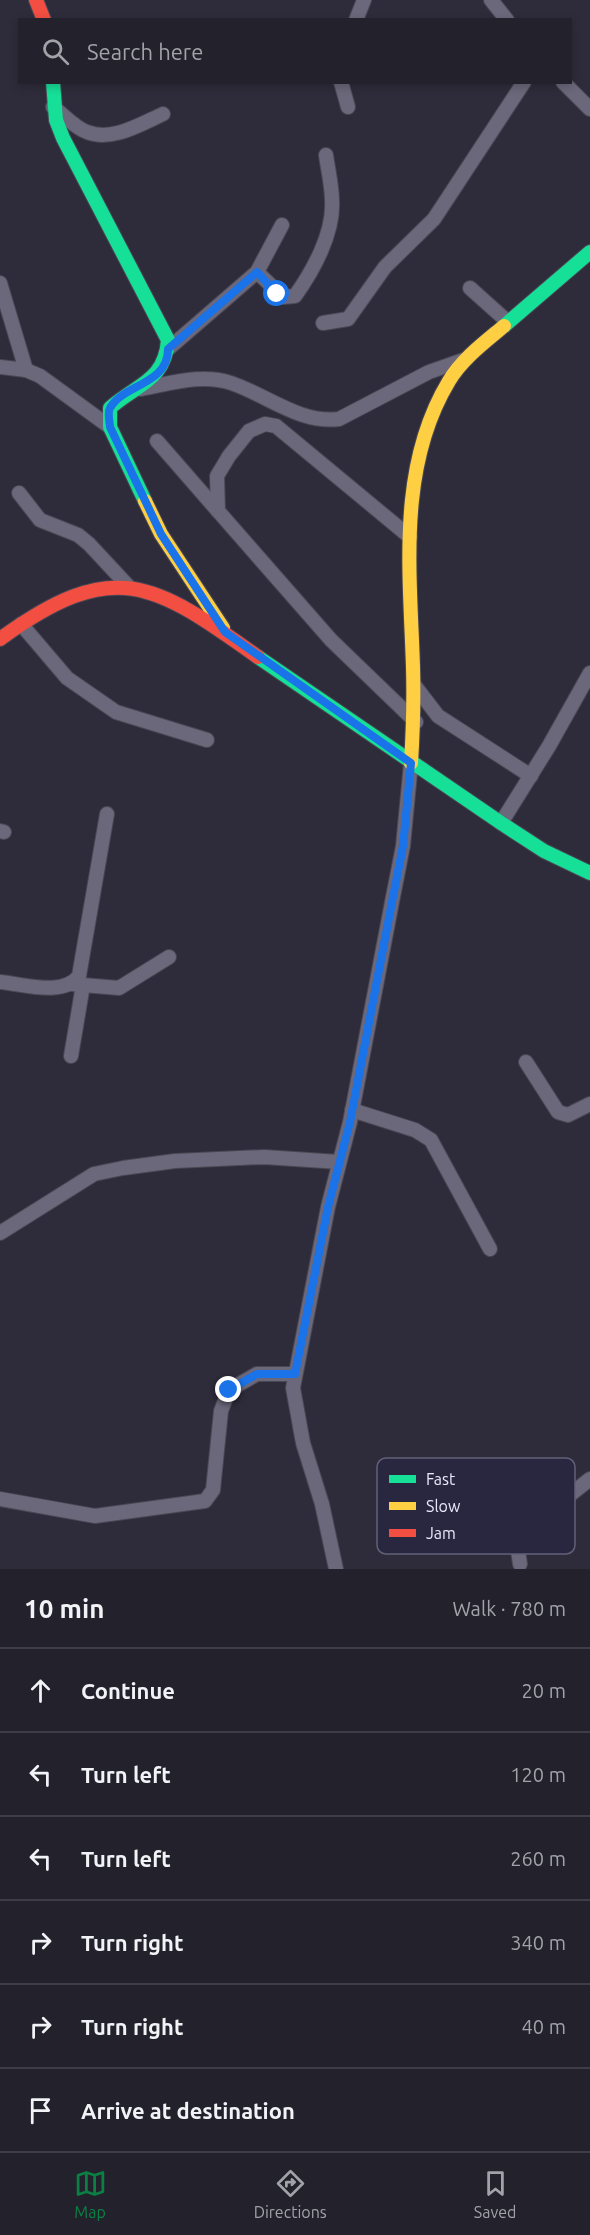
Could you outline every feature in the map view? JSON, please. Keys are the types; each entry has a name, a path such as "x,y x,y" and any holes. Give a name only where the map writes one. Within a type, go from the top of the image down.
{"street":[{"path":"36,0 43,18"},
{"path":"357,18 364,0"},
{"path":"491,0 505,18"},
{"path":"52,84 53,107 63,138 168,340 168,357 163,370 110,408 110,427 161,534 225,632"},
{"path":"342,84 348,107"},
{"path":"323,323 348,319 385,267 434,219 523,84"},
{"path":"565,84 590,109"},
{"path":"53,107 86,132 100,135 134,127 163,114"},
{"path":"257,272 283,297 295,296 301,288 321,249 331,218 333,202 326,155"},
{"path":"168,349 257,272 282,225"},
{"path":"336,1569 322,1504 303,1443 295,1402 295,1374 328,1207 352,1110 403,846 416,722 411,537 412,492 417,461 423,439 449,381 466,359 590,252"},
{"path":"0,284 26,370"},
{"path":"470,288 508,322"},
{"path":"135,389 212,379 230,383 310,418 325,421 339,419 429,372 466,359"},
{"path":"0,367 26,370 58,387 110,427"},
{"path":"218,510 217,476 249,431 265,424 276,426 411,537"},
{"path":"158,441 331,640 416,722"},
{"path":"19,493 40,520 78,535 129,587"},
{"path":"207,740 116,712 67,678 8,630 67,598 99,590 129,587 147,590 167,598 225,632 411,763 544,851 590,873"},
{"path":"501,823 531,776 590,673"},
{"path":"415,686 438,716 531,776"},
{"path":"71,1056 77,985 107,814"},
{"path":"0,982 54,987 77,985 119,988 169,957"},
{"path":"526,1062 558,1112 568,1115 590,1104"},
{"path":"352,1110 415,1130 431,1140 490,1249"},
{"path":"0,1233 94,1174 175,1161 264,1157 339,1162"},
{"path":"0,1499 95,1516 205,1501 213,1490 221,1411 229,1390 257,1374 295,1374"},
{"path":"575,1491 590,1479"},
{"path":"518,1554 520,1564"}],"traffic: fast":[{"path":"53,84 56,120 63,138 168,340 166,354 155,373 110,408 110,427 145,501"},
{"path":"504,326 590,252"},
{"path":"258,657 544,851 590,873"}],"traffic: slow":[{"path":"411,763 413,691 410,520 421,448 432,414 454,373 474,351 504,326"},
{"path":"145,501 161,534 223,628"}],"traffic: jam":[{"path":"36,0 43,18"},
{"path":"0,639 40,613 74,596 104,588 132,589 160,596 189,611 258,657"}],"route":[{"path":"229,1390 248,1377 257,1374 295,1374 328,1207 350,1122 403,846 411,763 225,632 161,534 110,427 109,413 115,403 163,370 168,357 168,349 257,272 277,294"}]}
